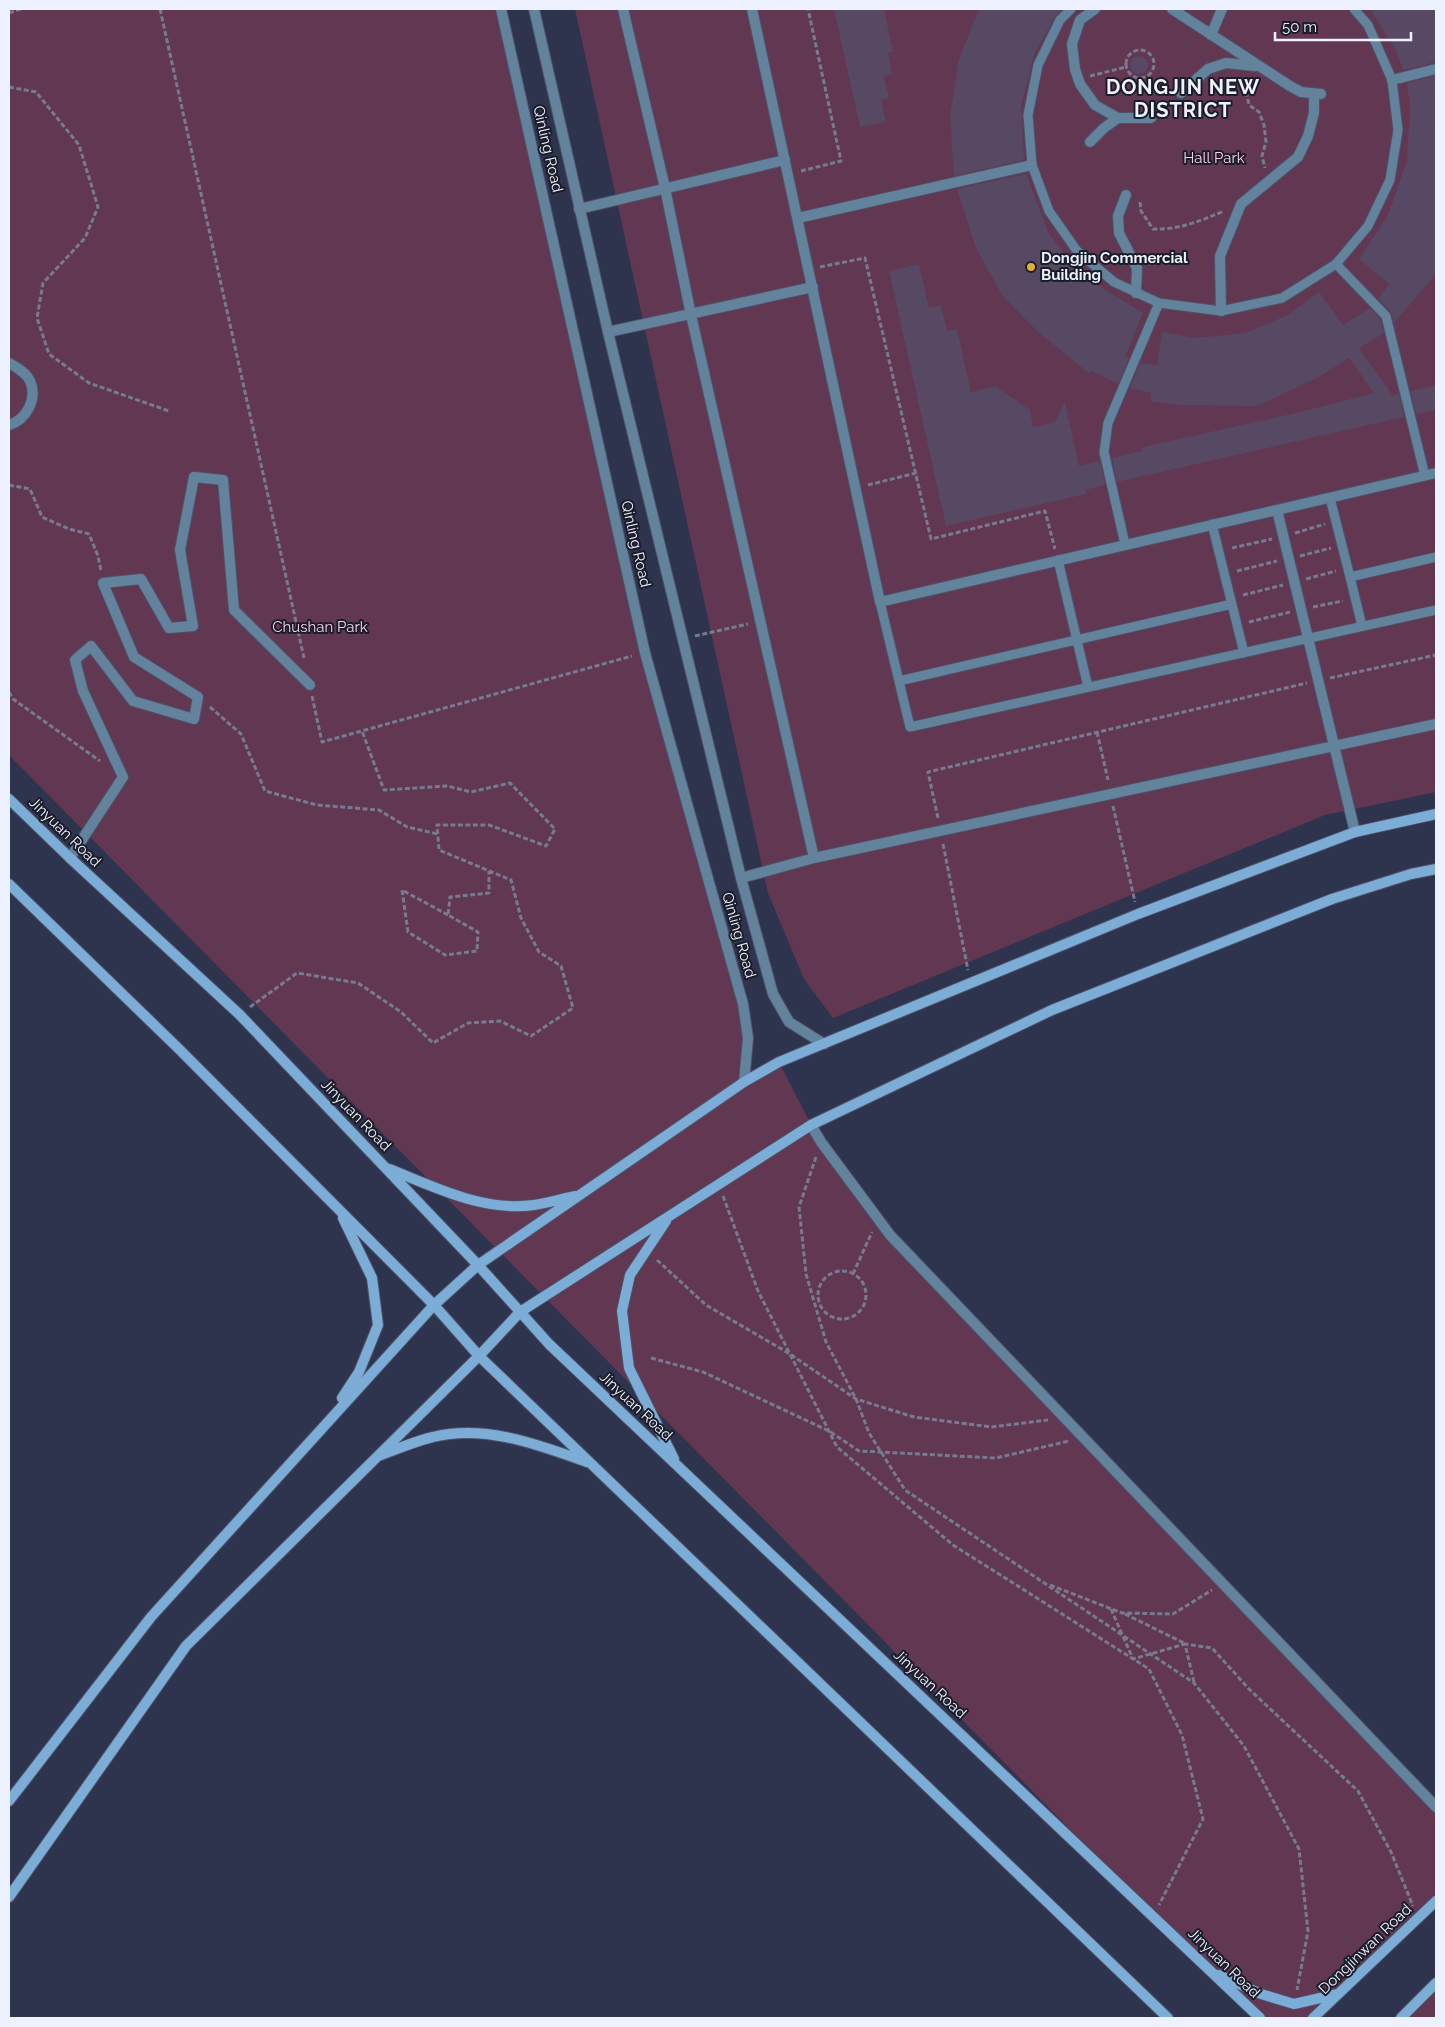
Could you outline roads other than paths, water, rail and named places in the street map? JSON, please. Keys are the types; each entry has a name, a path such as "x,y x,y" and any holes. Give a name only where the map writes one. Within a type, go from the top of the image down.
{"main road":[{"name":"Jinyuan Road","path":"9,799 240,1015 478,1265 549,1344 1260,2018"},
{"path":"9,1801 151,1617 434,1305 478,1265 744,1082 779,1062 1138,914 1355,832 1436,814"},
{"path":"9,1897 186,1646 479,1356 520,1312 720,1185 811,1124 1052,1010 1332,899 1411,874 1436,869"},
{"path":"9,884 180,1050 434,1305 479,1356 1165,2017"},
{"path":"385,1168 466,1200 500,1205 533,1206 581,1194"},
{"path":"325,1424 359,1372 378,1325 372,1278 339,1210"},
{"path":"668,1218 630,1274 622,1311 630,1368 676,1464"},
{"path":"378,1456 434,1437 464,1434 504,1437 537,1445 590,1464"},
{"name":"Dongjinwan Road","path":"1314,2018 1436,1901"},
{"path":"1210,1971 1260,1994 1294,2004 1339,1994"},
{"path":"1401,2018 1436,1983"}],"street":[{"name":"Qinling Road","path":"501,9 645,653 743,1004 748,1038 744,1082"},
{"name":"Qinling Road","path":"534,9 608,332 741,878 774,994 790,1022 824,1044"},
{"path":"623,9 665,188 691,315 814,858"},
{"path":"752,9 880,602 1436,473"},
{"path":"1095,9 1080,20 1072,44 1075,68 1080,84 1095,104 1118,118 1151,118"},
{"path":"1172,9 1259,67 1301,92 1318,94 1308,136 1298,157 1241,204 1220,256 1221,311"},
{"path":"1212,35 1222,9"},
{"path":"1181,93 1208,69 1226,63 1259,67"},
{"path":"1392,80 1436,70"},
{"path":"1090,142 1104,128 1118,118"},
{"path":"579,209 785,160"},
{"path":"798,218 1032,165"},
{"path":"1126,195 1118,216 1119,232 1136,268 1136,293"},
{"path":"608,332 813,287"},
{"path":"9,363 19,369 30,380 32,397 28,412 17,423 9,425"},
{"path":"70,858 122,777 83,691 76,660 91,646 133,701 194,718 198,697 134,657 104,583 141,579 168,628 193,626 180,550 194,477 223,480 234,610 310,685"},
{"path":"1278,510 1355,832"},
{"path":"741,878 814,858 1436,724"},
{"path":"811,1124 821,1142 890,1235 1436,1807"}],"lane":[{"path":"1071,9 1060,20 1038,65 1028,115 1032,165 1049,211 1077,251 1114,282 1159,303 1221,311 1282,298 1336,264 1368,226 1390,180 1398,130 1392,80 1368,25 1354,9"},
{"path":"1336,264 1386,316 1425,476"},
{"path":"1125,544 1104,452 1108,423 1159,303"},
{"path":"1330,498 1362,626"},
{"path":"1212,524 1244,653"},
{"path":"1350,577 1436,557"},
{"path":"1058,560 1088,687"},
{"path":"880,602 910,726 1436,610"},
{"path":"899,681 1232,604"}],"place":[{"name":"Dongjin Commercial Building","path":"1031,267"}],"district":[{"name":"DONGJIN NEW DISTRICT","path":"1183,98"}],"park label":[{"name":"Hall Park","path":"1214,158"},
{"name":"Chushan Park","path":"320,627"}]}
